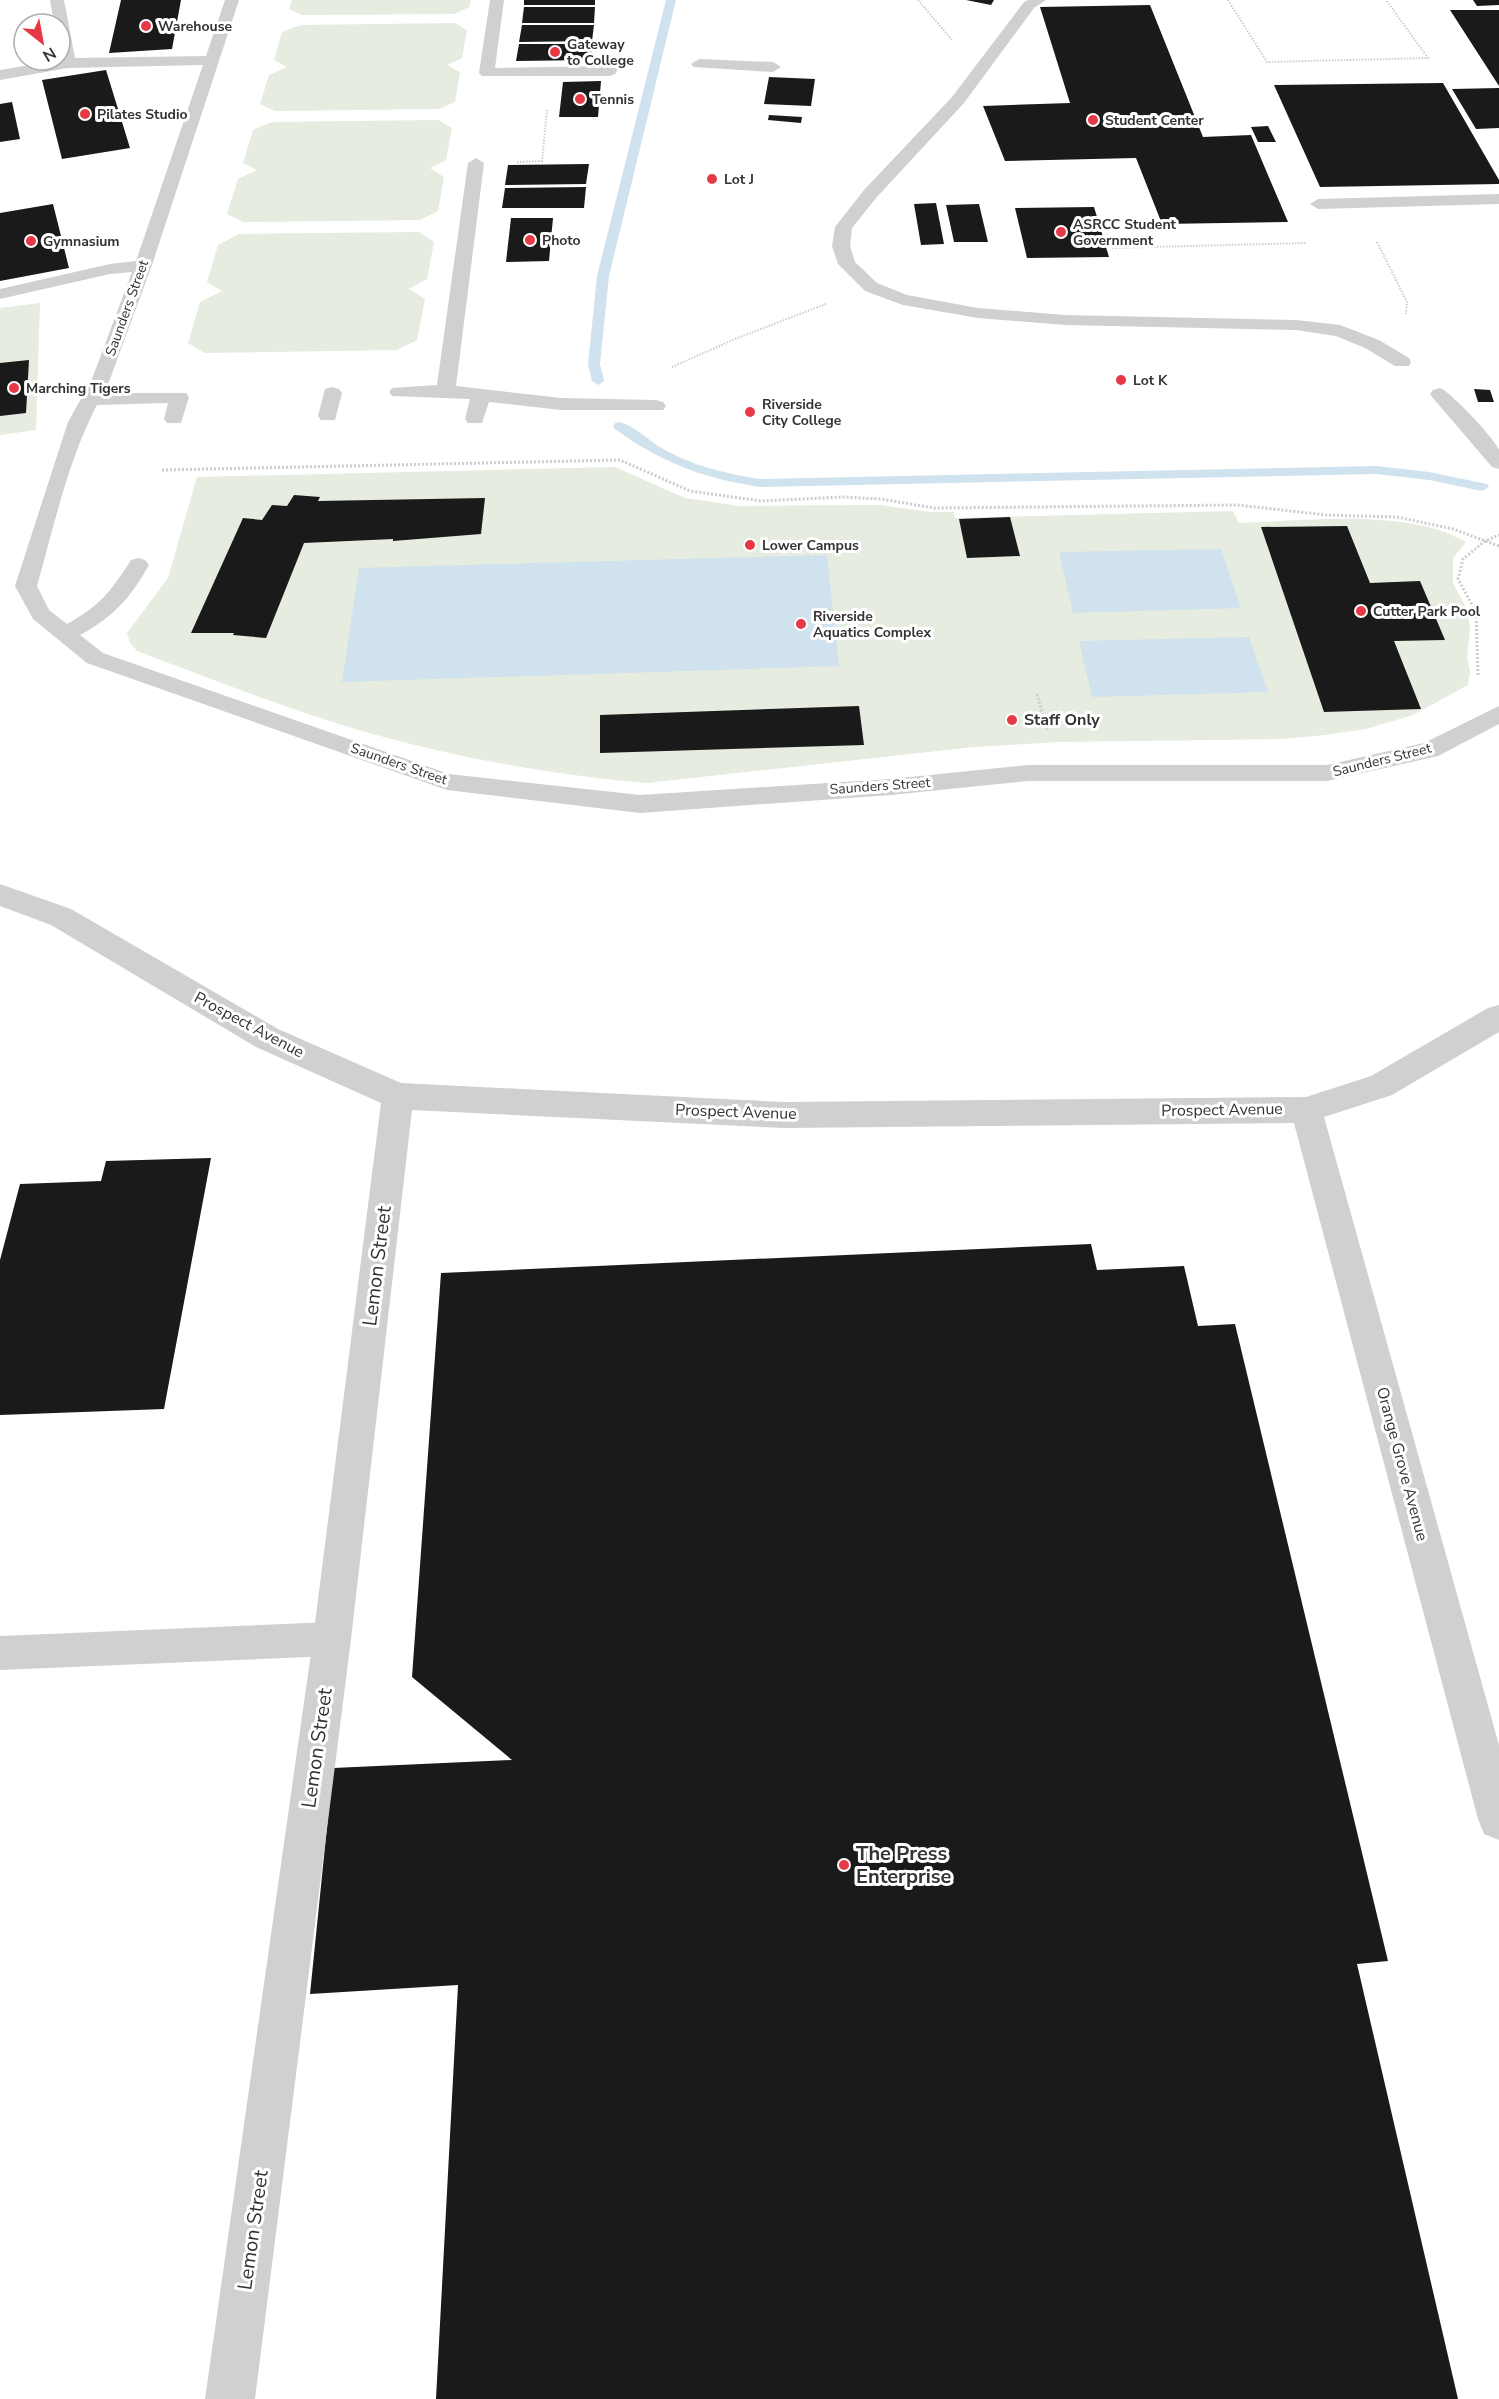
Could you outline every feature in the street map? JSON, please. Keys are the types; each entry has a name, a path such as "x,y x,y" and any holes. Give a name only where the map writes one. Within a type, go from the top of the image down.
{"street":[{"name":"Prospect Avenue","path":"0,895 61,917 267,1038 398,1096 784,1115 1306,1110 1381,1086 1499,1017"},
{"name":"Lemon Street","path":"230,2399 332,1639 398,1096"},
{"name":"Orange Grove Avenue","path":"1306,1110 1499,1819"}],"lane":[{"name":"Saunders Street","path":"232,0 143,265 101,379 78,422 53,492 26,586 41,614 95,658 447,782 640,804 891,787 1028,773 1328,773 1430,750 1499,714"},
{"path":"497,0 488,74 610,71 615,61"},
{"path":"1039,0 1029,5 957,100 870,194 844,226 841,246 847,264 871,286 903,300 978,313 1065,320 1296,325 1340,331 1402,362"},
{"path":"72,63 211,60"},
{"path":"699,64 773,67"},
{"path":"446,391 476,164"},
{"path":"1318,204 1499,199"},
{"path":"0,294 110,269 143,265"},
{"path":"399,392 446,391 561,404 656,406"},
{"path":"328,416 332,393"},
{"path":"1440,394 1499,463"},
{"path":"475,419 481,395"},
{"path":"90,399 179,397 174,419"},
{"path":"66,633 98,616 121,596 138,565"},
{"path":"0,1653 332,1639"}],"path":[{"path":"918,0 955,44"},
{"path":"1228,0 1267,62 1428,58 1386,0"},
{"path":"514,162 542,161 548,95 546,72"},
{"path":"1377,241 1407,302"},
{"path":"665,370 735,339 871,286"},
{"path":"162,470 620,460 690,491 761,501 843,497 881,499 934,508 1237,505 1326,515 1397,517 1453,529 1499,546"},
{"path":"1478,677 1476,612 1458,579 1463,559 1485,541 1499,535"},
{"path":"1037,693 1049,736"}],"shaded area":[{"path":"292,0 471,0 469,7 455,14 302,15 289,9"},
{"path":"455,23 467,30 462,58 447,65 460,72 455,102 439,109 275,111 260,104 269,75 287,67 274,60 282,32 301,25"},
{"path":"438,120 452,128 446,160 430,168 444,177 438,211 420,220 243,222 227,214 238,179 257,170 243,163 253,130 272,122"},
{"path":"419,232 434,242 427,279 409,289 425,299 417,340 397,350 205,353 188,343 200,302 222,291 207,282 218,245 239,234"},
{"path":"40,303 36,430 0,435 0,308"},
{"name":"Riverside Aquatics Complex","path":"615,467 685,498 739,506 880,505 930,512 954,512 955,518 1233,511 1239,523 1363,519 1436,529 1466,542 1453,558 1453,583 1467,609 1470,629 1467,658 1470,672 1468,685 1413,715 1366,729 1325,735 1283,739 1059,742 974,747 647,783 509,765 373,734 313,716 225,684 137,651 130,643 127,633 168,578 197,477"}],"water":[{"path":"1221,549 1241,608 1073,613 1059,552"},
{"path":"827,555 839,666 342,682 359,568"},
{"path":"1249,637 1268,692 1092,697 1079,641"}],"building":[{"name":"Warehouse","path":"121,0 181,0 172,49 109,53"},
{"name":"Gateway to College","path":"524,0 595,0 595,5 524,5"},
{"path":"966,0 994,0 991,5"},
{"path":"1473,0 1499,0 1499,5 1477,6"},
{"name":"Student Center","path":"1150,5 1203,137 1251,135 1288,222 1162,224 1136,158 1005,161 983,106 1070,103 1040,7"},
{"name":"Gateway to College","path":"524,7 595,7 594,23 522,23"},
{"path":"1450,10 1499,10 1499,86"},
{"name":"Gateway to College","path":"522,25 594,25 592,41 519,42"},
{"name":"Gateway to College","path":"519,44 592,44 591,60 516,61"},
{"name":"Pilates Studio","path":"106,70 130,148 62,159 42,80"},
{"path":"769,77 815,79 811,106 764,104"},
{"name":"Tennis","path":"601,81 598,117 559,117 563,82"},
{"path":"1443,83 1499,180 1499,184 1320,187 1274,85"},
{"path":"1499,88 1499,128 1476,129 1452,89"},
{"path":"12,102 20,139 0,142 0,104"},
{"path":"769,115 802,117 801,123 768,120"},
{"path":"1268,126 1276,142 1258,142 1251,127"},
{"name":"Photo","path":"589,164 586,184 505,185 508,165"},
{"name":"Photo","path":"586,187 584,208 502,208 505,188"},
{"path":"936,203 944,244 921,245 914,204"},
{"name":"Gymnasium","path":"53,204 69,268 0,281 0,213"},
{"path":"979,204 988,242 954,242 946,205"},
{"name":"ASRCC Student Government","path":"1094,207 1109,257 1027,258 1015,208"},
{"name":"Photo","path":"511,218 553,218 549,261 506,262"},
{"name":"Marching Tigers","path":"29,360 26,413 0,416 0,363"},
{"path":"1474,389 1490,390 1494,402 1478,402"},
{"path":"294,495 320,497 318,501 485,498 481,534 393,541 393,539 304,543 266,638 233,635 234,633 191,633 243,518 262,520 272,505 287,506"},
{"path":"1010,517 1020,556 967,558 959,519"},
{"name":"Cutter Park Pool","path":"1347,526 1370,583 1420,581 1445,640 1394,641 1421,709 1324,712 1261,527"},
{"path":"859,706 864,745 600,753 600,715"},
{"path":"211,1158 164,1409 0,1415 0,1260 20,1184 101,1181 106,1161"},
{"name":"The Press Enterprise","path":"1091,1244 1097,1270 1184,1266 1198,1326 1235,1324 1388,1961 1357,1964 1458,2399 436,2399 458,1985 310,1994 333,1768 512,1760 412,1677 441,1273"}],"waterway":[{"path":"598,381 594,364 603,276 671,0"},
{"path":"620,426 653,449 685,465 720,476 760,483 1376,470 1429,476 1482,487"}],"place":[{"name":"Warehouse","path":"146,26"},
{"name":"Gateway to College","path":"555,52"},
{"name":"Tennis","path":"580,99"},
{"name":"Pilates Studio","path":"85,114"},
{"name":"Student Center","path":"1093,120"},
{"name":"Lot J","path":"712,179"},
{"name":"ASRCC Student Government","path":"1061,232"},
{"name":"Photo","path":"530,240"},
{"name":"Gymnasium","path":"31,241"},
{"name":"Lot K","path":"1121,380"},
{"name":"Marching Tigers","path":"14,388"},
{"name":"Riverside City College","path":"750,412"},
{"name":"Lower Campus","path":"750,545"},
{"name":"Cutter Park Pool","path":"1361,611"},
{"name":"Riverside Aquatics Complex","path":"801,624"},
{"name":"Staff Only","path":"1012,720"},
{"name":"The Press Enterprise","path":"844,1865"}]}
